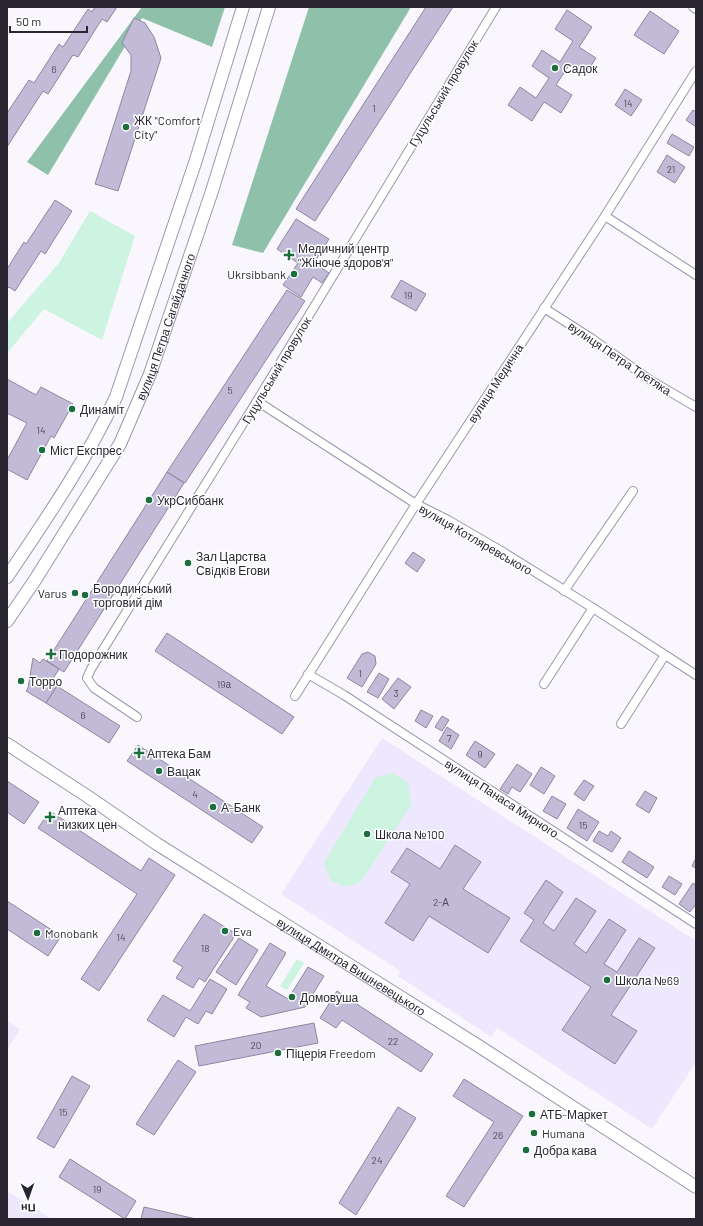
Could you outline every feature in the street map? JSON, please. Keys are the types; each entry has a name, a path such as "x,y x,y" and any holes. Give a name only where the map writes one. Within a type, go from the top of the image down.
{"street":[{"name":"вулиця Петра Сагайдачного","path":"7,577 53,508 101,429 116,397 193,170 243,7"},
{"name":"вулиця Петра Сагайдачного","path":"7,621 35,580 120,444 150,374 212,191 269,7"},
{"name":"Гуцульський провулок","path":"137,717 94,688 87,678 91,669 257,401 496,7"},
{"name":"вулиця Медична","path":"295,696 416,504 605,216 696,71"},
{"path":"605,216 696,275"},
{"name":"вулиця Петра Третяка","path":"544,308 591,338 650,380 696,408"},
{"name":"вулиця Котляревського","path":"257,401 416,504 448,520 503,552 593,608 696,676"},
{"path":"564,590 633,491"},
{"path":"544,684 593,608"},
{"path":"621,724 665,655"},
{"name":"вулиця Панаса Мирного","path":"308,674 350,699 696,924"},
{"name":"вулиця Дмитра Вишневецького","path":"7,744 157,844 470,1040 696,1187"}],"shaded area":[{"path":"382,738 696,941 696,1062 652,1129 497,1028 491,1037 398,976 400,971 281,894"},
{"path":"7,1021 20,1029 7,1050"},
{"path":"7,1191 52,1219 7,1219"}],"green space":[{"path":"142,7 225,7 212,47 142,18 48,175 27,162"},
{"path":"309,7 411,7 263,253 232,245"},
{"path":"90,211 135,236 102,340 44,309 7,353 7,323 59,263"},
{"name":"Школа №100","path":"392,773 408,782 411,805 361,882 346,887 331,881 324,863 375,778"},
{"path":"297,959 304,963 287,990 280,986"}],"building":[{"path":"95,7 117,7 107,22 102,19 78,57 73,55 48,94 43,91 7,147 7,113 29,80 34,83 59,44 63,47 88,9 92,12"},
{"path":"426,7 453,7 315,221 296,209"},
{"path":"567,10 592,27 579,47 596,58 585,75 569,65 556,85 572,95 561,113 544,102 532,121 508,105 520,87 536,98 549,78 532,66 542,50 560,62 573,41 555,29"},
{"path":"650,11 679,31 664,54 634,35"},
{"name":"ЖК \"Comfort City\"","path":"134,18 145,23 154,37 161,58 118,191 95,184 131,71 131,55 122,43"},
{"path":"625,89 642,100 631,116 615,105"},
{"path":"693,110 696,112 696,127 686,120"},
{"path":"672,134 694,147 689,156 667,143"},
{"path":"667,155 685,167 675,183 657,172"},
{"path":"55,200 72,211 45,254 41,251 15,291 9,287 7,289 7,269 24,242 26,244"},
{"path":"296,219 329,239 314,263 329,273 322,283 313,277 301,297 283,285 298,263 277,249"},
{"path":"401,280 426,294 416,311 391,297"},
{"path":"287,290 305,301 185,483 167,472"},
{"path":"7,379 36,395 41,387 73,404 54,438 51,436 27,480 7,469 7,460 27,423 7,413"},
{"path":"167,472 184,483 64,672 47,661"},
{"path":"413,552 425,560 417,572 405,563"},
{"path":"167,633 294,717 282,734 155,651"},
{"path":"368,652 375,656 376,664 362,687 347,678 362,654"},
{"path":"33,658 40,663 43,659 59,669 51,682 57,686 46,703 26,691 28,688"},
{"path":"379,673 389,679 378,698 367,692"},
{"path":"398,678 411,687 394,709 382,699"},
{"path":"57,686 120,726 109,743 46,703"},
{"path":"421,710 433,716 426,728 415,721"},
{"path":"442,716 449,720 442,731 435,727"},
{"path":"447,727 459,735 451,749 439,741"},
{"path":"475,741 495,754 485,768 466,755"},
{"path":"138,745 263,827 252,843 127,761"},
{"path":"517,764 532,774 520,792 512,787 508,794 500,789"},
{"path":"541,767 555,776 544,794 530,785"},
{"path":"584,780 594,786 584,801 574,794"},
{"path":"7,781 39,802 24,824 7,812"},
{"path":"645,791 657,798 649,813 636,805"},
{"path":"552,796 566,804 557,819 543,811"},
{"path":"578,809 599,822 587,841 567,828"},
{"path":"50,811 141,871 149,858 175,875 99,991 81,979 137,894 38,828"},
{"path":"599,831 608,836 611,831 621,838 612,852 593,841"},
{"name":"Школа №100","path":"455,845 481,862 463,889 510,918 488,953 429,916 413,941 385,923 410,884 391,872 407,848 440,869"},
{"path":"629,851 654,867 647,878 622,862"},
{"path":"696,858 696,868 692,866"},
{"path":"669,876 682,884 675,895 662,887"},
{"name":"Школа №69","path":"546,880 563,892 543,923 554,931 576,898 596,911 574,944 586,953 609,919 626,930 604,964 617,972 639,938 655,948 611,1015 637,1031 615,1064 562,1030 591,987 520,941 534,920 524,913"},
{"path":"693,883 696,885 696,904 690,912 679,904"},
{"path":"7,901 61,936 48,956 7,929"},
{"path":"204,914 236,934 205,982 199,978 193,988 176,978 183,967 173,961"},
{"path":"239,938 258,950 236,985 216,972"},
{"path":"270,943 286,953 266,986 288,999 308,967 324,976 305,1007 261,1017 246,1008 250,1002 238,995"},
{"path":"210,979 227,989 212,1014 206,1011 198,1024 186,1017 174,1037 147,1020 163,995 190,1011"},
{"path":"337,991 433,1054 421,1072 342,1020 336,1028 320,1018"},
{"path":"314,1023 318,1043 199,1066 195,1046"},
{"path":"178,1060 196,1072 154,1135 136,1124"},
{"path":"72,1076 90,1086 54,1148 37,1138"},
{"path":"464,1079 523,1116 464,1207 446,1196 494,1122 453,1096"},
{"path":"398,1107 416,1118 356,1215 339,1203"},
{"path":"70,1159 136,1201 125,1219 59,1177"},
{"path":"144,1207 196,1219 141,1219"}],"place":[{"name":"Садок","path":"555,68"},
{"name":"ЖК \"Comfort City\"","path":"126,127"},
{"name":"Медичний центр \"Жіноче здоров'я\"","path":"289,255"},
{"name":"Ukrsibbank","path":"294,274"},
{"name":"Динаміт","path":"72,409"},
{"name":"Міст Експрес","path":"42,450"},
{"name":"УкрСиббанк","path":"149,500"},
{"name":"Зал Царства Свiдкiв Егови","path":"188,563"},
{"name":"Varus","path":"75,593"},
{"name":"Бородинський торговий дім","path":"85,595"},
{"name":"Подорожник","path":"51,654"},
{"name":"Торро","path":"21,681"},
{"name":"Аптека Бам","path":"139,753"},
{"name":"Вацак","path":"159,771"},
{"name":"А-Банк","path":"213,807"},
{"name":"Аптека низких цен","path":"50,817"},
{"name":"Школа №100","path":"367,834"},
{"name":"Eva","path":"225,931"},
{"name":"Monobank","path":"37,933"},
{"name":"Школа №69","path":"607,980"},
{"name":"Домовуша","path":"292,997"},
{"name":"Піцерія Freedom","path":"278,1053"},
{"name":"АТБ-Маркет","path":"532,1114"},
{"name":"Humana","path":"534,1133"},
{"name":"Добра кава","path":"526,1150"}]}
